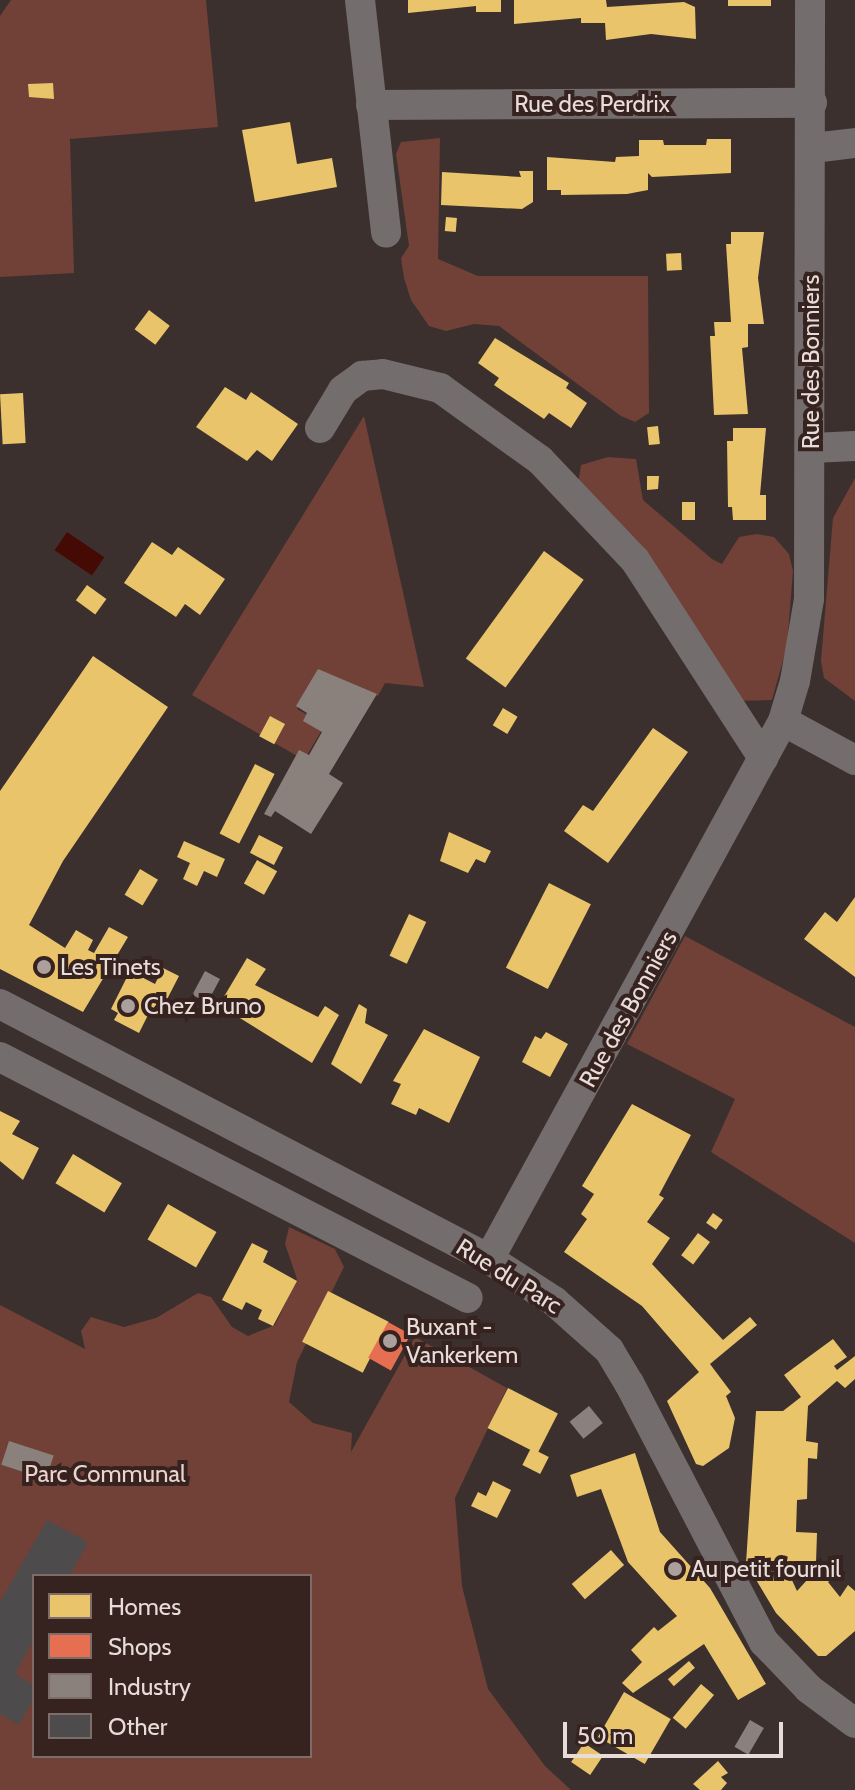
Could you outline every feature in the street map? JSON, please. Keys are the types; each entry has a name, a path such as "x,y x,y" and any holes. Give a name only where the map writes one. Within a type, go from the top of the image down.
{"street":[{"path":"360,0 386,233"},
{"name":"Rue des Bonniers","path":"489,1259 783,721 809,599 813,148 810,0"},
{"name":"Rue des Perdrix","path":"371,105 812,103"},
{"path":"813,148 855,143"},
{"path":"320,428 343,390 362,376 383,374 440,388 540,460 635,560 763,758"},
{"path":"812,448 855,446"},
{"path":"783,721 855,760"},
{"name":"Rue du Parc","path":"0,1004 489,1259 554,1301 609,1350 764,1642 809,1689 855,1723"},
{"name":"Rue du Parc","path":"0,1057 468,1298"}],"green space":[{"path":"11,0 206,0 218,127 70,139 74,273 0,277 0,16"},
{"path":"440,138 438,259 478,276 648,276 649,413 635,422 621,416 499,326 474,324 446,331 429,326 411,300 404,278 401,258 409,246 396,154 401,142"},
{"path":"364,416 424,687 385,683 378,696 319,671 297,709 325,725 304,760 192,695"},
{"path":"608,457 636,459 643,500 712,559 722,564 739,537 757,534 774,537 789,554 793,571 787,646 772,700 736,701 578,484 581,465"},
{"path":"855,478 855,701 824,678 821,661 833,518"},
{"path":"685,936 855,1027 855,1243 711,1152 735,1099 627,1044"},
{"name":"Parc Communal","path":"289,1227 335,1249 344,1267 297,1362 289,1402 313,1423 352,1433 351,1452 415,1337 507,1388 455,1498 462,1586 488,1689 545,1766 571,1790 0,1790 0,1305 85,1349 81,1331 91,1317 124,1327 156,1318 198,1293 211,1297 232,1327 248,1336 275,1325 297,1279 285,1244"}],"shaded area":[{"path":"67,532 104,557 92,575 55,550"}],"building: Homes":[{"path":"408,0 501,0 501,12 476,12 476,6 408,13"},
{"path":"514,0 606,0 607,7 684,2 695,7 696,39 651,34 606,40 605,23 581,23 581,18 514,24"},
{"path":"728,0 771,0 771,6 728,6"},
{"path":"53,83 54,99 29,97 28,84"},
{"path":"290,122 297,164 332,158 337,187 255,202 242,130"},
{"path":"707,139 731,139 731,173 652,177 648,173 648,190 627,194 561,195 561,190 547,190 547,157 615,162 616,157 639,156 639,140 663,140 664,145 706,145"},
{"path":"519,171 533,171 533,202 522,209 441,205 442,172 521,177"},
{"path":"446,217 457,218 456,232 445,231"},
{"path":"731,232 764,232 758,278 764,324 748,324 748,347 742,348 748,414 714,415 710,336 715,336 714,322 731,322 726,244 731,244"},
{"path":"681,253 682,270 667,271 666,254"},
{"path":"149,310 170,326 155,345 135,329"},
{"path":"495,338 569,383 566,388 587,403 571,428 549,413 544,419 494,385 499,378 478,363"},
{"path":"225,387 246,400 251,392 298,424 272,461 257,450 247,461 196,427"},
{"path":"23,393 26,443 3,444 0,394"},
{"path":"658,426 660,444 649,445 647,427"},
{"path":"733,428 766,428 760,495 766,495 766,520 733,520 732,507 728,507 727,441 733,441"},
{"path":"647,476 659,476 658,489 647,490"},
{"path":"682,502 695,502 695,520 682,520"},
{"path":"152,542 172,555 178,547 225,579 200,615 185,604 176,617 124,583"},
{"path":"544,551 584,580 505,687 466,659"},
{"path":"87,585 106,599 95,614 76,600"},
{"path":"93,656 168,707 63,861 29,925 65,948 76,930 93,940 88,950 94,953 109,927 128,937 83,1012 0,969 0,791"},
{"path":"503,708 518,717 507,734 493,725"},
{"path":"270,716 285,724 274,744 259,736"},
{"path":"653,728 688,752 608,863 564,831 583,805 593,811"},
{"path":"255,764 275,774 239,843 220,833"},
{"path":"449,832 491,851 485,863 476,859 468,873 440,861"},
{"path":"259,835 283,847 274,865 250,853"},
{"path":"184,841 225,859 217,877 204,871 197,886 183,879 190,863 177,857"},
{"path":"257,860 277,871 264,895 244,884"},
{"path":"140,869 158,880 143,906 125,895"},
{"path":"549,883 591,904 548,989 506,968"},
{"path":"855,897 855,977 804,939 825,912 837,922"},
{"path":"409,914 426,922 407,964 390,956"},
{"path":"247,958 266,969 255,985 318,1017 325,1006 339,1015 312,1063 219,1005"},
{"path":"163,968 179,976 161,1011 152,1007 139,1033 114,1020 118,1013 111,1009 130,971 155,984"},
{"path":"359,1004 367,1009 365,1023 388,1035 361,1084 331,1064"},
{"path":"424,1029 480,1057 449,1123 419,1108 416,1115 391,1104 401,1084 393,1081"},
{"path":"546,1032 568,1044 550,1077 522,1062 535,1036 541,1039"},
{"path":"632,1104 691,1135 659,1195 664,1198 647,1222 670,1238 652,1264 723,1340 750,1317 757,1325 710,1364 731,1392 726,1396 735,1418 729,1448 703,1466 696,1464 667,1401 699,1372 642,1306 564,1252 587,1219 581,1214 594,1194 582,1186"},
{"path":"0,1111 20,1121 12,1134 39,1148 23,1180 0,1161"},
{"path":"73,1154 122,1183 104,1213 55,1183"},
{"path":"168,1204 216,1232 196,1268 148,1240"},
{"path":"713,1213 723,1220 716,1230 706,1223"},
{"path":"698,1233 710,1242 693,1264 681,1255"},
{"path":"252,1243 268,1251 263,1262 297,1281 273,1326 258,1319 262,1310 246,1302 242,1310 222,1300"},
{"path":"328,1291 389,1322 363,1373 302,1342"},
{"path":"833,1339 847,1357 834,1366 837,1370 855,1356 855,1379 845,1388 837,1381 808,1406 806,1441 818,1443 817,1459 808,1458 807,1499 797,1500 796,1532 817,1533 816,1563 790,1561 791,1578 797,1591 819,1567 824,1572 836,1567 841,1572 828,1582 840,1597 848,1585 855,1591 855,1631 826,1656 818,1656 776,1613 746,1563 756,1411 783,1411 801,1397 784,1375"},
{"path":"508,1388 558,1413 537,1454 488,1428"},
{"path":"531,1448 549,1457 540,1474 522,1465"},
{"path":"635,1453 660,1532 710,1588 766,1684 738,1700 704,1644 633,1693 622,1683 642,1662 631,1650 654,1627 658,1631 677,1616 628,1562 601,1489 577,1497 570,1475"},
{"path":"493,1481 511,1490 497,1518 471,1506 478,1492 486,1496"},
{"path":"611,1550 624,1565 585,1599 572,1584"},
{"path":"689,1661 695,1668 674,1686 668,1679"},
{"path":"701,1684 714,1695 686,1729 673,1718"},
{"path":"624,1692 671,1719 645,1764 598,1737"},
{"path":"584,1743 603,1756 590,1775 571,1762"},
{"path":"718,1761 728,1773 721,1777 727,1783 721,1790 700,1790 693,1784"}],"building: Shops":[{"path":"388,1322 411,1335 391,1370 368,1358"}],"building: Industry":[{"path":"318,669 377,694 329,774 343,783 311,834 275,811 271,817 264,814 299,750 309,755 322,732 303,721 307,713 296,706"},
{"path":"205,971 220,979 207,1003 192,995"},
{"path":"589,1406 603,1423 583,1439 570,1422"},
{"path":"9,1441 54,1456 46,1479 1,1465"},
{"path":"750,1720 764,1728 748,1755 734,1747"}],"building: Other":[{"path":"47,1520 88,1542 71,1574 32,1574 32,1643 15,1674 32,1684 32,1702 19,1725 0,1714 0,1602"}],"place":[{"name":"Les Tinets","path":"44,967"},
{"name":"Chez Bruno","path":"128,1006"},
{"name":"Buxant - Vankerkem","path":"390,1341"},
{"name":"Au petit fournil","path":"675,1569"}]}
